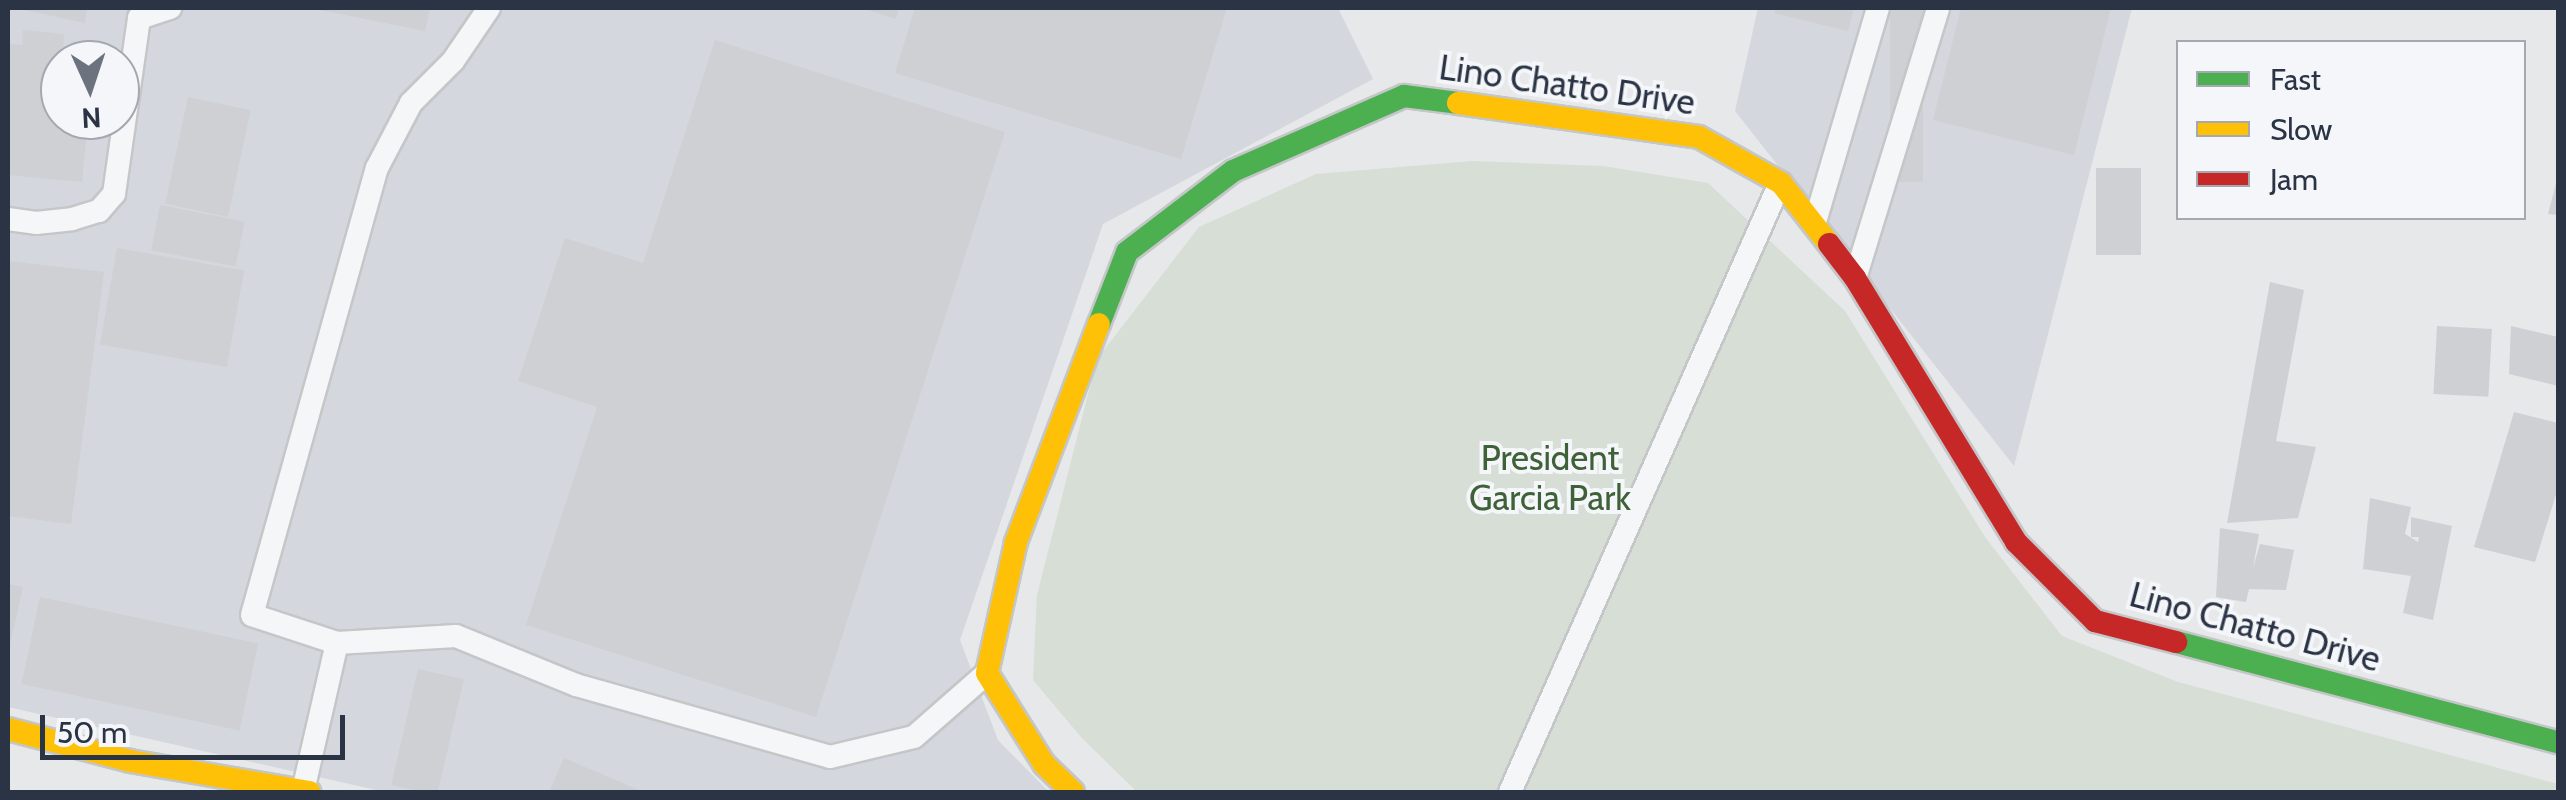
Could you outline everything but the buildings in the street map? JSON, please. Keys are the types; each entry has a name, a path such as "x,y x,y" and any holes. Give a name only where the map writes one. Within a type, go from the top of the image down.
{"street":[{"name":"Lino Chatto Drive","path":"986,672 1016,542 1127,252 1233,172 1404,96 1698,137 1780,182 1855,278 2016,542 2095,621 2558,742"},
{"path":"986,672 1044,764 1073,792"},
{"path":"8,728 130,761 306,792"}],"lane":[{"path":"8,219 36,223 72,219 98,211 114,194 139,18 170,8"},
{"path":"489,8 453,61 412,103 377,168 252,615 337,643 456,636 576,685 830,757 914,737 986,672"},
{"path":"1814,225 1878,8"},
{"path":"1855,278 1938,8"},
{"path":"1510,792 1780,182"},
{"path":"306,792 337,643"}],"shaded area":[{"path":"8,8 1338,8 1373,79 1103,224 960,640 998,740 1049,792 385,792 8,707"},
{"path":"1758,8 2132,8 2014,466 1735,111"}],"green space":[{"name":"President Garcia Park","path":"1472,161 1603,166 1708,183 1845,311 1985,537 2062,636 2178,682 2558,784 2554,792 1137,792 1081,737 1033,680 1037,595 1097,359 1199,227 1316,174"}],"traffic: fast":[{"path":"1099,324 1127,252 1233,171 1404,96 1458,103"},
{"path":"2176,642 2558,742"}],"traffic: slow":[{"path":"1458,103 1699,137 1781,183 1829,244"},
{"path":"1073,792 1044,764 987,673 1016,542 1099,324"},
{"path":"8,729 130,761 309,792"}],"traffic: jam":[{"path":"1829,244 1855,278 2016,542 2095,621 2176,642"}]}
